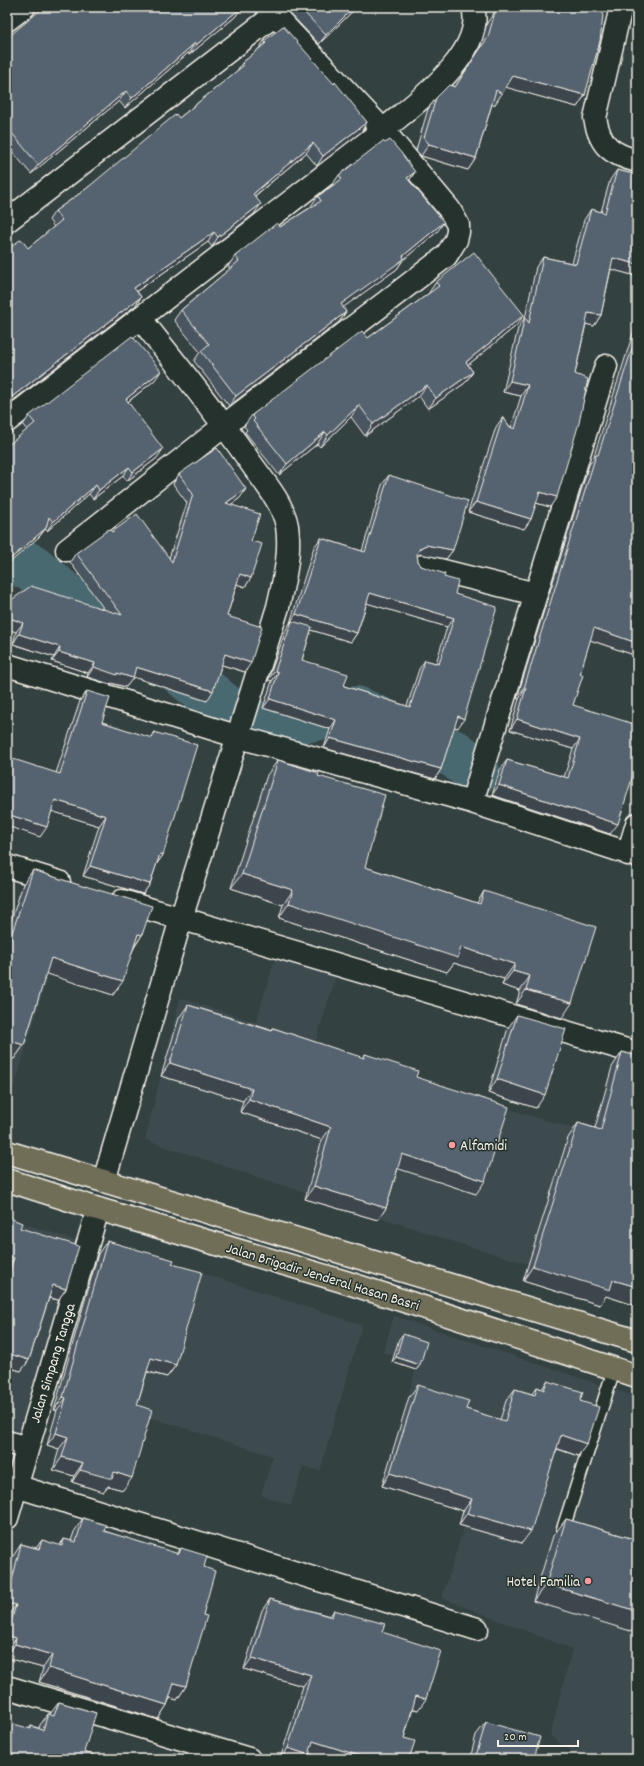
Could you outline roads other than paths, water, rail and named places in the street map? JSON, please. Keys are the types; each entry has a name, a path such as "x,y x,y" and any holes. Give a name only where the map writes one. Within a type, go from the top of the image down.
{"highway":[{"name":"Jalan Brigadir Jenderal Hasan Basri","path":"7,1152 637,1341"},
{"name":"Jalan Brigadir Jenderal Hasan Basri","path":"7,1180 98,1209 342,1281 637,1376"},
{"path":"342,1281 350,1255"}],"street":[{"path":"7,20 24,7"},
{"path":"7,421 383,130 435,85 460,58 474,24 473,7"},
{"path":"621,7 595,118 599,135 605,145 612,152 637,161"},
{"path":"10,212 267,14 383,130 455,218 458,232 456,240 446,256 225,425 67,550"},
{"path":"104,1181 181,919 278,607 286,573 289,548 283,513 273,494 225,425 140,318"},
{"path":"472,802 606,366"},
{"path":"423,566 536,594"},
{"path":"7,665 238,737 472,802 633,855 637,824"},
{"path":"7,866 75,887"},
{"path":"105,896 637,1052"},
{"name":"Jalan Simpang Tangga","path":"7,1518 16,1486 17,1445 98,1209"},
{"path":"16,1486 478,1629"},
{"path":"7,1687 249,1759"}],"lane":[{"path":"563,1529 614,1368"}],"waterway":[{"path":"7,556 32,568 85,614 138,636 237,718"},
{"path":"260,726 356,710 456,755 476,771"}],"place":[{"name":"Alfamidi","path":"452,1145"},
{"name":"Hotel Familia","path":"588,1581"}]}
